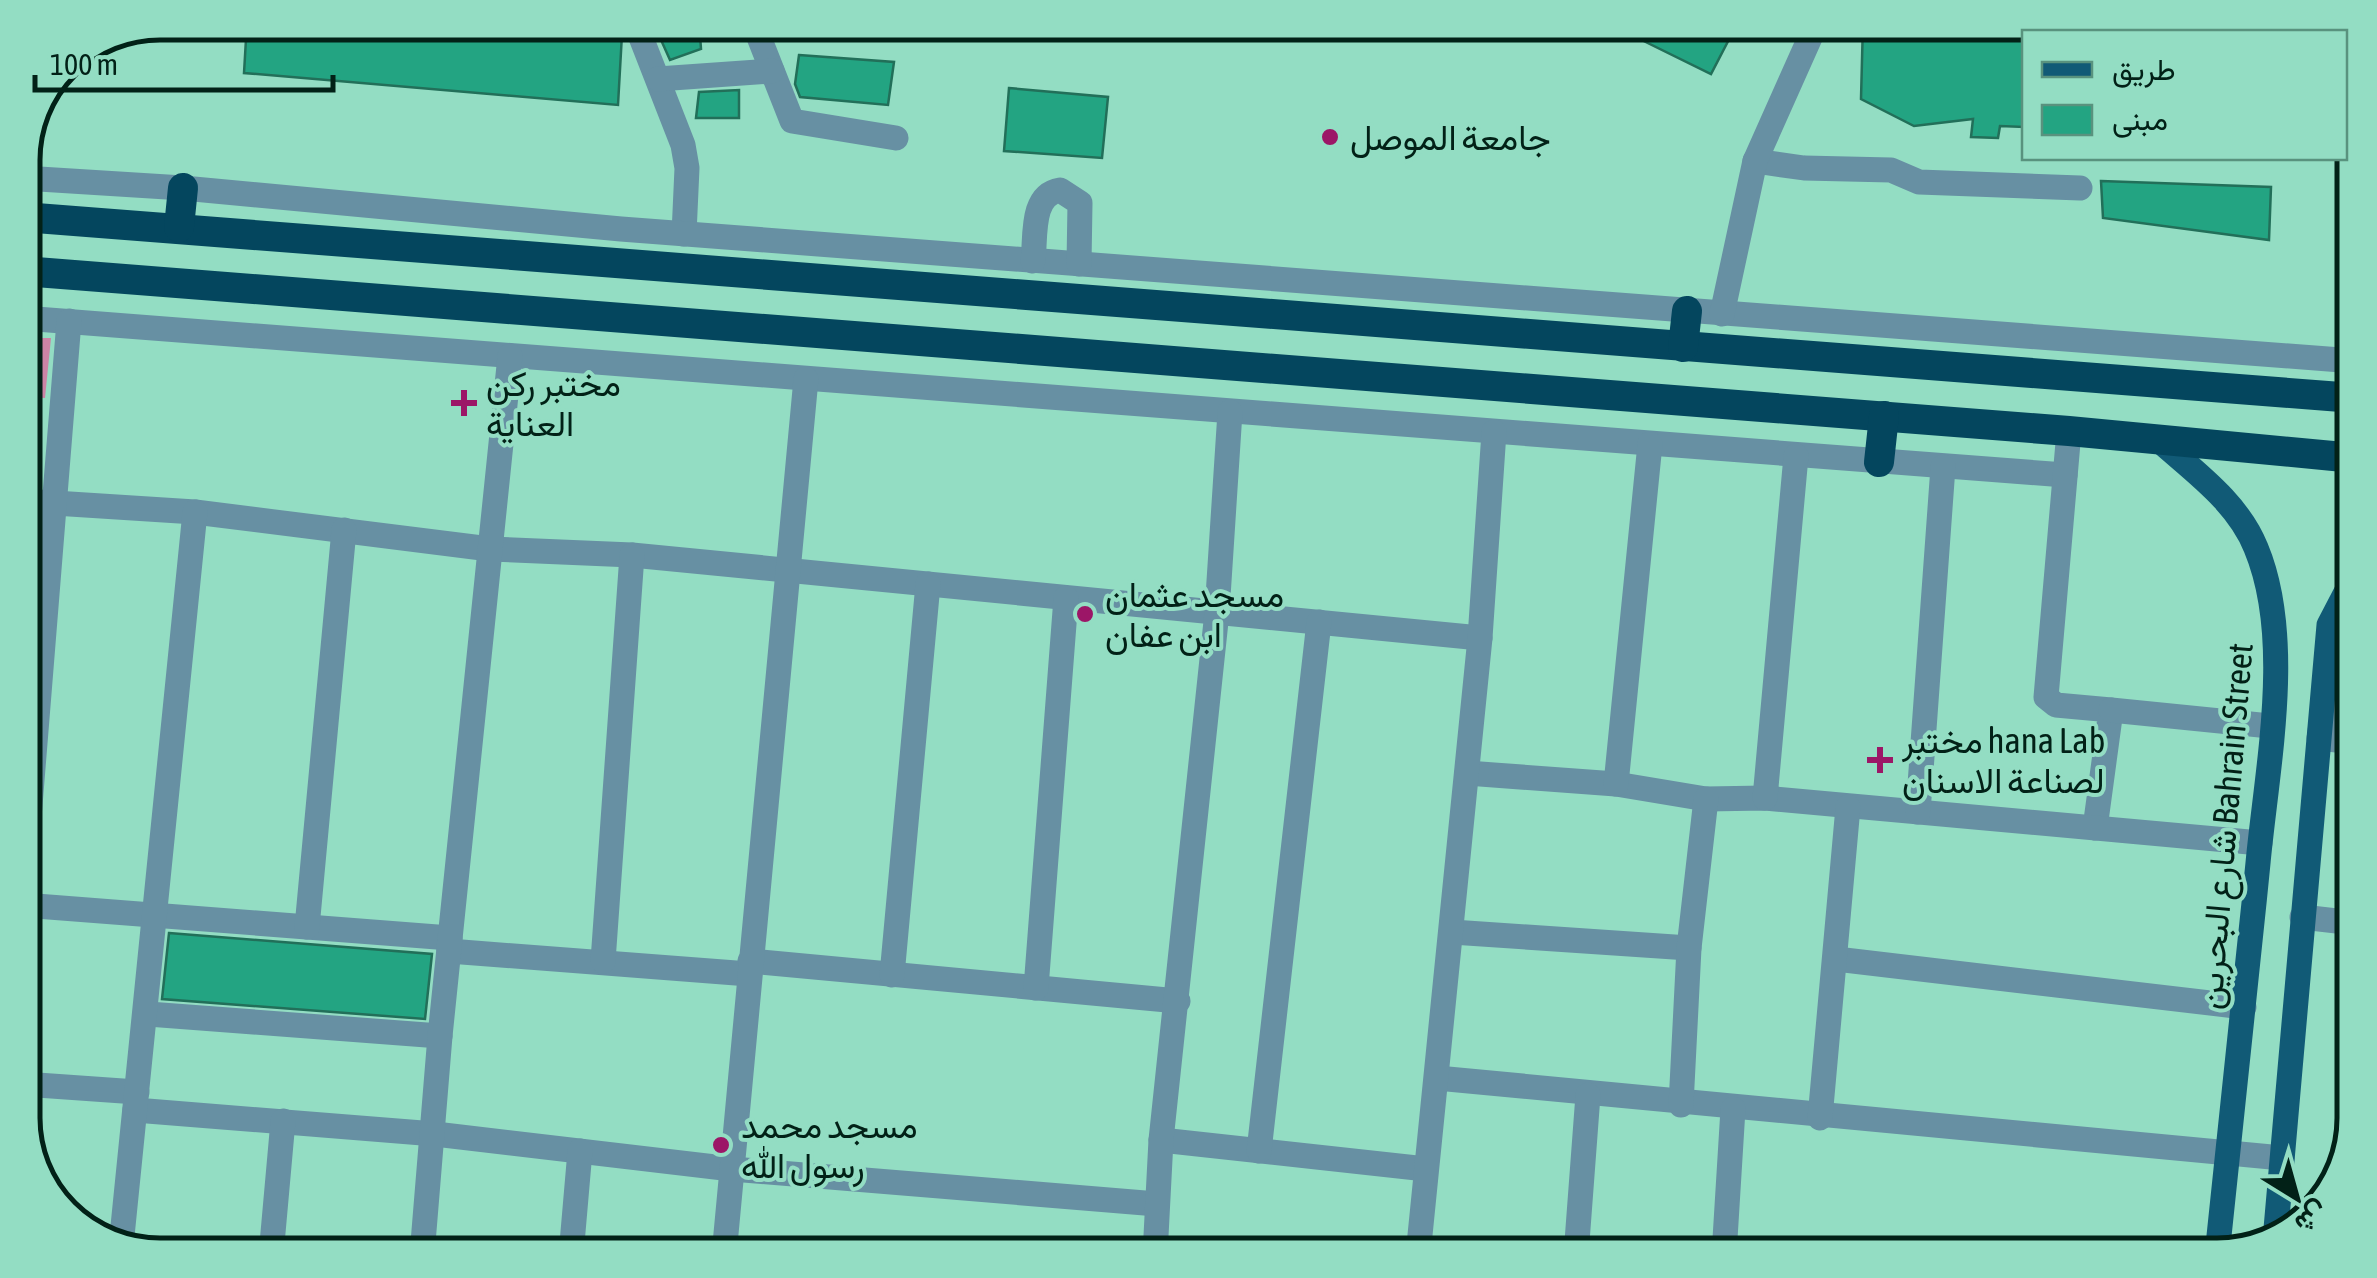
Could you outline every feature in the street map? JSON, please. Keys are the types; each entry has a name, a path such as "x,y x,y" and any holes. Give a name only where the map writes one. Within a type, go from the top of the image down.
{"highway":[{"path":"179,228 183,188"},
{"path":"40,219 2337,397"},
{"path":"40,272 1884,416 2337,457"},
{"path":"1683,347 1687,311"},
{"path":"1233,364 1238,314"},
{"path":"1879,462 1884,416"}],"main road":[{"name":"شارع البحرين Bahrain Street","path":"2160,442 2217,492 2255,545 2269,586 2276,632 2260,843 2220,1238"},
{"path":"2277,1222 2330,626 2337,612"}],"street":[{"path":"643,40 685,156 684,234"},
{"path":"760,40 792,122 896,138"},
{"path":"1722,314 1755,162 1809,40"},
{"path":"658,79 772,71"},
{"path":"1755,162 1804,168 1890,170 1919,182 2080,188"},
{"path":"40,179 183,188 684,234 2337,360"},
{"path":"1033,261 1040,203 1051,191 1060,190 1068,191 1080,203 1079,264"},
{"path":"40,319 2065,475"},
{"path":"40,672 69,321"},
{"path":"424,1238 440,1036 510,356"},
{"path":"726,1238 806,379"},
{"path":"1155,1238 1161,1140 1217,612 1230,412"},
{"path":"2069,431 2046,698 2056,705 2270,726"},
{"path":"1420,1238 1480,638 1494,432"},
{"path":"1616,784 1650,444"},
{"path":"1765,798 1796,456"},
{"path":"1918,812 1944,467"},
{"path":"40,502 195,512 490,549 632,555 1480,638"},
{"path":"122,1232 148,1014 154,916 195,512"},
{"path":"307,928 344,530"},
{"path":"603,961 632,555"},
{"path":"892,975 928,584"},
{"path":"1036,988 1066,598"},
{"path":"1259,1151 1318,622"},
{"path":"2337,708 2320,734 2337,738"},
{"path":"2095,828 2111,710"},
{"path":"1467,773 1616,784 1706,799 1765,798 2260,843"},
{"path":"1681,1105 1688,948 1706,799"},
{"path":"1820,1118 1848,808"},
{"path":"40,906 307,928 603,961 892,975 1178,1000"},
{"path":"2302,917 2337,921"},
{"path":"1452,932 1688,948"},
{"path":"1836,959 2244,1007"},
{"path":"148,1014 440,1036"},
{"path":"1437,1078 1681,1105 2282,1158"},
{"path":"40,1087 284,1122 434,1134 732,1169 1157,1204"},
{"path":"1577,1238 1588,1095"},
{"path":"1725,1238 1733,1109"},
{"path":"273,1238 284,1122"},
{"path":"1161,1140 1426,1169"},
{"path":"573,1238 580,1151"}],"shaded area":[{"path":"40,338 51,338 45,398 40,398"}],"building":[{"path":"246,40 622,40 618,105 244,73"},
{"path":"661,40 700,40 701,49 670,60"},
{"path":"1642,40 1729,40 1711,74"},
{"path":"1863,40 2022,40 2022,127 2000,126 1998,138 1971,137 1973,119 1914,126 1861,99"},
{"path":"799,55 894,62 888,105 800,97 795,84"},
{"path":"1009,88 1108,97 1102,158 1004,151"},
{"path":"739,90 739,118 696,118 699,92"},
{"path":"2101,181 2271,187 2269,240 2103,218"},
{"path":"169,933 432,954 425,1019 162,999"}],"place":[{"name":"جامعة الموصل","path":"1330,137"},
{"name":"مختبر ركن العناية","path":"464,403"},
{"name":"مسجد عثمان ابن عفان","path":"1085,614"},
{"name":"مختبر hana Lab لصناعة الاسنان","path":"1880,760"},
{"name":"مسجد محمد رسول الله","path":"721,1145"}]}
